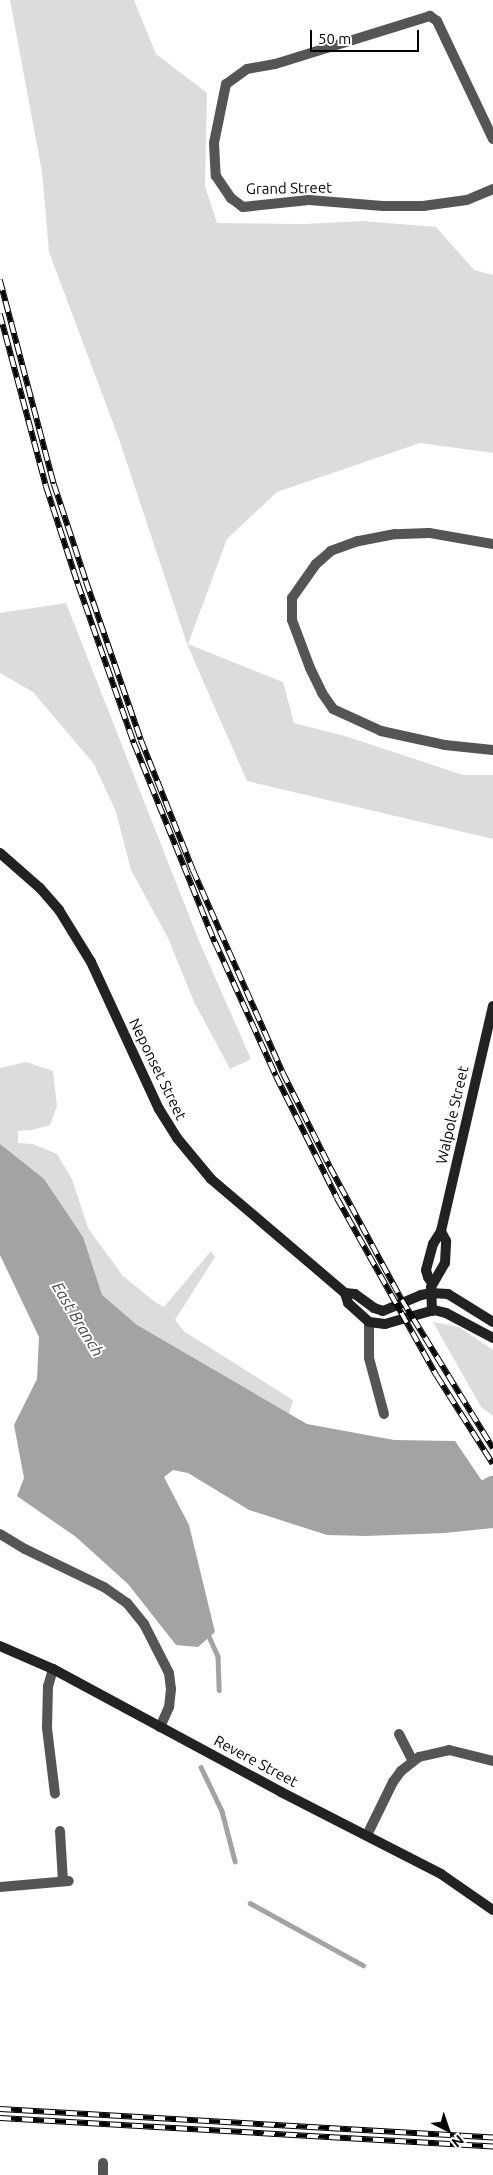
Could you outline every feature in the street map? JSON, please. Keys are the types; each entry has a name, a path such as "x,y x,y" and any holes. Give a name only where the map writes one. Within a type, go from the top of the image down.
{"main road":[{"name":"Neponset Street","path":"0,853 40,888 59,910 79,940 159,1109 194,1160 249,1213 345,1293 348,1303 369,1322"},
{"name":"Walpole Street","path":"432,1311 432,1288 426,1270 433,1244 441,1231 493,1006"},
{"name":"Walpole Street","path":"432,1288 444,1263 446,1240 441,1231"},
{"name":"Neponset Street","path":"345,1293 355,1294 374,1308 383,1310 432,1288"},
{"path":"432,1288 448,1294 493,1322"},
{"path":"369,1322 385,1324 432,1311 446,1313 493,1338"},
{"name":"Revere Street","path":"0,1646 53,1669 441,1874 493,1910"}],"street":[{"name":"Grand Street","path":"493,140 437,21 430,16 275,64 247,69 226,84 214,143 216,176 231,198 243,207 309,200 383,206 423,206 467,200 493,189"},
{"path":"493,544 429,533 395,534 358,541 331,551 316,564 292,598 292,620 322,693 333,709 381,731 445,745 493,750"},
{"path":"369,1322 369,1358 384,1414"},
{"path":"0,1534 25,1550 104,1588 127,1603 144,1624 168,1673 172,1689 169,1707 160,1727"},
{"path":"53,1669 48,1686 47,1728 56,1794"},
{"path":"399,1734 413,1761"},
{"path":"367,1835 393,1782 413,1761 429,1753 449,1750 493,1761"},
{"path":"0,1887 66,1881 60,1832"},
{"path":"103,2163 103,2175"}],"shaded area":[{"path":"10,0 134,0 156,54 207,93 205,186 217,223 304,224 363,221 436,227 474,270 493,275 493,453 420,443 277,492 227,539 188,644 283,682 294,723 345,736 463,775 493,775 493,839 247,781 187,644 119,439 49,252 42,172"},
{"path":"66,603 199,941 251,1059 230,1069 194,1002 168,938 131,870 116,812 94,764 33,692 0,673 0,613"},
{"path":"26,1062 53,1071 57,1106 50,1125 32,1130 18,1131 18,1143 33,1144 57,1154 72,1179 88,1228 123,1276 155,1302 164,1307 211,1251 215,1257 175,1320 185,1332 293,1400 286,1424 125,1341 0,1159 0,1068"},
{"path":"433,1322 459,1327 493,1350 493,1416 481,1407"}],"water":[{"path":"0,1144 44,1179 83,1237 102,1295 137,1325 307,1424 394,1440 455,1441 493,1497 493,1528 445,1533 366,1536 327,1535 249,1510 188,1473 173,1470 164,1477 189,1525 215,1632 198,1647 176,1645 128,1584 76,1537 17,1496 24,1478 14,1425 37,1379 39,1337 0,1255"}],"waterway":[{"name":"East Branch","path":"454,1494 483,1495 493,1489"},
{"path":"208,1634 218,1656 219,1690"},
{"path":"201,1767 222,1811 235,1861"},
{"path":"250,1903 363,1965"}],"railway":[{"path":"0,280 54,484 141,740 193,870 283,1073 330,1167 402,1300 493,1448"},
{"path":"0,314 46,486 78,584 134,743 215,942 276,1076 337,1198 437,1376 493,1464"},
{"path":"0,2109 493,2137"},
{"path":"0,2118 493,2146"}]}
